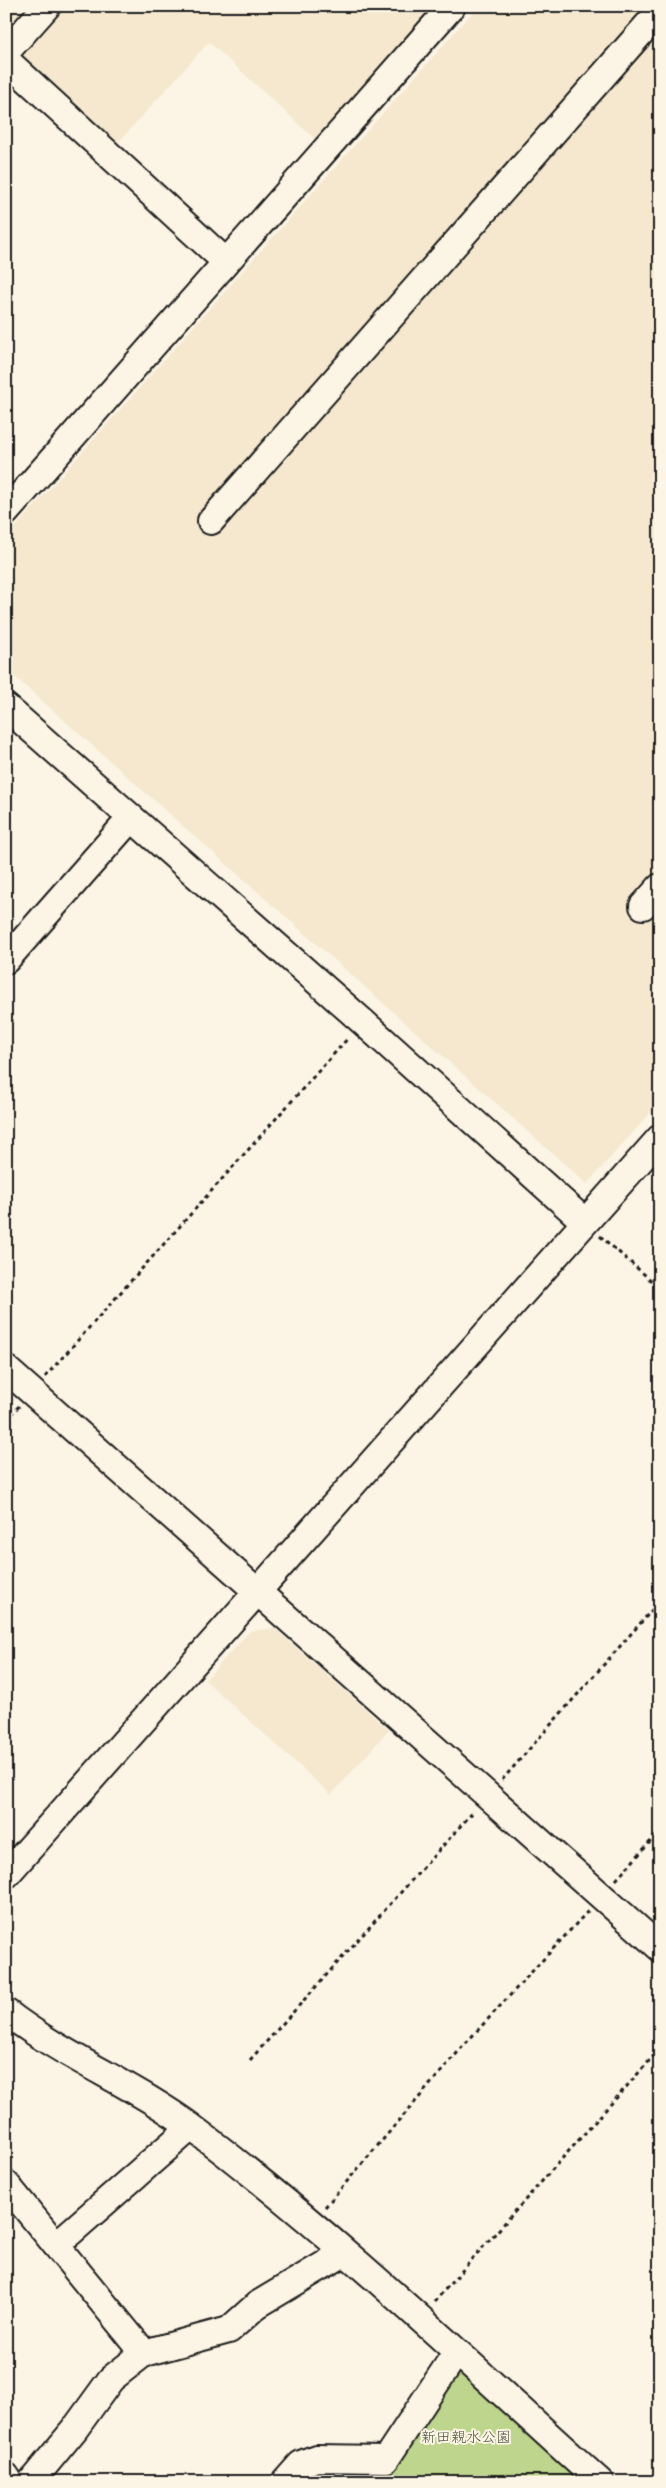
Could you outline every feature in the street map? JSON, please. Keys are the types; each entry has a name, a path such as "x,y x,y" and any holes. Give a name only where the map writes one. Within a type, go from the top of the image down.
{"street":[{"path":"6,52 47,6"},
{"path":"6,512 452,6"},
{"path":"211,521 660,11"},
{"path":"6,60 226,262"},
{"path":"6,708 363,1022 585,1222"},
{"path":"6,960 131,818"},
{"path":"6,1875 660,1138"},
{"path":"6,1369 660,1948"},
{"path":"6,2012 66,2050 144,2094 191,2127 311,2222 600,2482"},
{"path":"56,2245 191,2127"},
{"path":"6,2184 144,2352"},
{"path":"30,2482 74,2430 111,2379 144,2352 228,2330 257,2305 344,2253"},
{"path":"285,2482 301,2464 316,2458 386,2459 456,2353"},
{"path":"6,2476 10,2482"}],"path":[{"path":"32,1392 363,1022"},
{"path":"585,1222 660,1288"},
{"path":"250,2060 488,1796 660,1601"},
{"path":"311,2222 464,2045 660,1831"},
{"path":"419,2319 660,2048"}],"shaded area":[{"path":"6,6 35,6 6,38"},
{"path":"57,6 438,6 317,141 209,42 115,146 14,55"},
{"path":"478,6 660,6 660,1102 587,1184 6,669 6,538"},
{"path":"274,1628 389,1730 331,1795 205,1680 250,1631"}],"green space":[{"name":"新田親水公園","path":"452,2373 466,2373 589,2482 374,2482 375,2466"}]}
